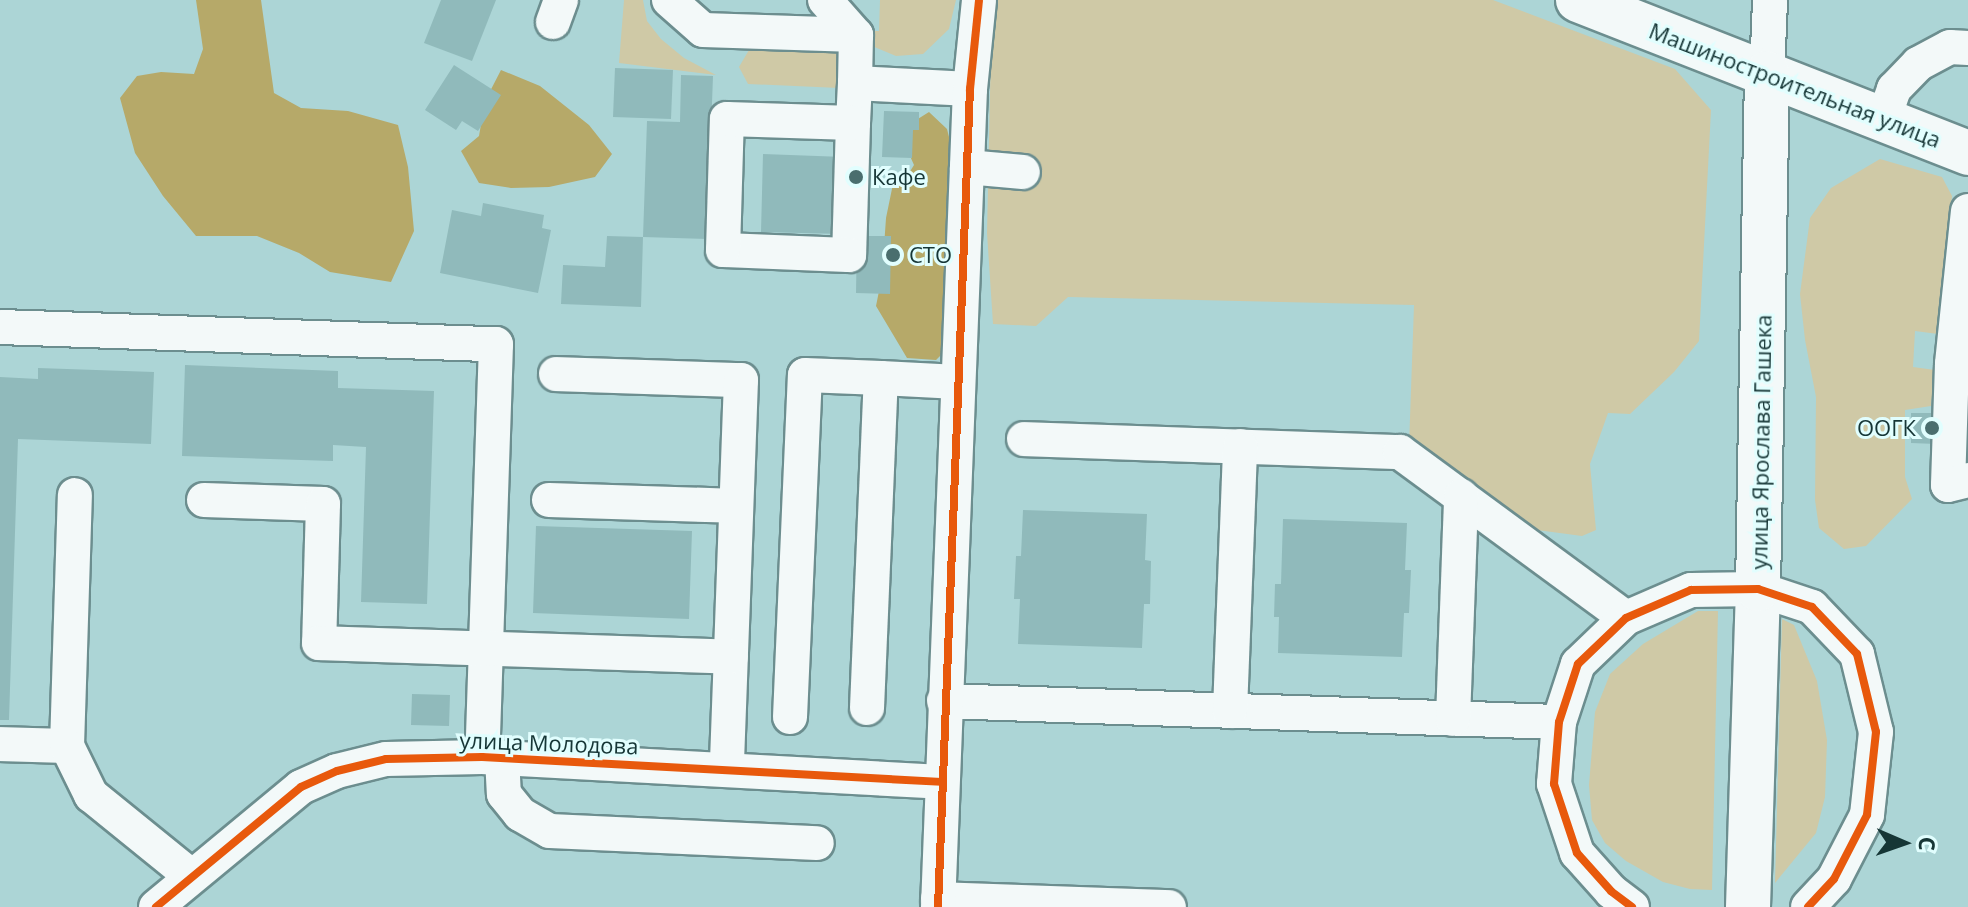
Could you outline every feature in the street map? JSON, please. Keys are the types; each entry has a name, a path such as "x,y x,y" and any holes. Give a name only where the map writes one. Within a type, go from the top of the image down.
{"main road":[{"name":"Машиностроительная улица","path":"1578,0 1968,153"},
{"name":"улица Ярослава Гашека","path":"1748,907 1758,589 1767,73"}],"street":[{"path":"669,0 703,30 856,35"},
{"path":"825,0 856,35 849,255 723,250 727,119 853,123"},
{"path":"979,0 970,89 938,903 1169,907"},
{"path":"1767,73 1770,0"},
{"path":"1884,118 1894,89 1918,64 1950,47 1968,48"},
{"path":"855,83 970,89"},
{"path":"967,167 1023,172"},
{"path":"1958,482 1968,211"},
{"path":"0,327 496,344 486,649 492,757 504,794 520,814 550,831 817,843"},
{"path":"556,374 741,380 727,769"},
{"path":"790,717 805,375 958,382"},
{"path":"867,708 881,378"},
{"path":"1024,439 1400,452 1626,618"},
{"path":"1230,711 1240,446"},
{"path":"75,495 67,746 91,795 191,876"},
{"path":"1453,719 1461,496"},
{"path":"204,500 323,504 319,643 731,657"},
{"path":"549,500 736,506"},
{"path":"1632,907 1611,891 1577,853 1554,784 1559,722 1578,664 1626,618 1691,590 1758,589 1812,607 1857,654 1876,732 1867,815 1834,879 1808,907"},
{"path":"944,701 1559,722"},
{"path":"0,744 67,746"},
{"name":"улица Молодова","path":"156,907 301,787 337,771 386,759 492,757 941,782"}],"shaded area":[{"path":"196,0 261,0 274,93 301,108 348,111 398,125 408,167 414,231 391,282 330,272 299,253 257,236 196,236 163,196 135,153 120,98 137,76 161,72 194,74 203,49"},
{"path":"624,0 643,0 647,21 661,39 684,58 716,75 619,63"},
{"path":"880,0 956,0 949,29 923,54 896,56 872,46 859,31 879,31"},
{"path":"992,0 1493,0 1675,69 1711,110 1699,341 1674,372 1630,414 1608,413 1590,464 1596,530 1582,536 1523,528 1409,446 1414,305 1068,297 1036,326 993,324 987,233"},
{"path":"749,50 840,53 839,88 748,84 739,67"},
{"path":"501,70 540,86 589,125 612,154 595,177 549,187 511,188 479,183 461,151 479,136 485,101"},
{"path":"929,112 947,129 955,161 949,347 936,360 907,358 876,306 882,276 886,218 894,179 904,181 914,165 906,147 913,122"},
{"path":"1880,159 1942,177 1952,196 1938,334 1915,331 1913,367 1935,370 1931,406 1905,410 1905,477 1912,499 1866,546 1844,549 1819,528 1815,500 1816,397 1800,294 1810,218 1831,188"},
{"path":"1698,611 1718,611 1712,890 1690,889 1663,882 1626,861 1605,843 1592,820 1589,785 1595,712 1610,674 1643,644"},
{"path":"1782,619 1794,625 1817,681 1827,740 1825,797 1816,833 1775,883"}],"building":[{"path":"441,0 496,0 472,61 424,43"},
{"path":"454,65 501,95 478,131 462,121 456,130 425,110"},
{"path":"615,68 673,70 671,119 613,117"},
{"path":"681,75 713,76 707,239 643,237 647,121 680,122"},
{"path":"884,111 919,112 919,130 913,130 912,158 882,157"},
{"path":"763,154 844,157 841,234 761,232"},
{"path":"483,203 544,215 542,228 551,230 538,293 440,273 452,210 481,216"},
{"path":"607,236 643,237 641,307 561,304 563,265 605,267"},
{"path":"857,236 891,236 890,294 856,293"},
{"path":"185,365 338,371 338,388 434,391 427,604 361,602 366,447 333,445 333,461 182,456"},
{"path":"38,368 154,372 151,444 18,439 9,720 0,720 0,377 38,379"},
{"path":"1911,413 1937,413 1936,444 1911,443"},
{"path":"1023,510 1147,514 1145,560 1151,561 1150,604 1144,604 1142,648 1018,644 1020,599 1014,599 1016,556 1021,556"},
{"path":"1283,519 1407,523 1405,570 1411,570 1409,613 1404,613 1402,657 1278,653 1279,617 1274,617 1275,584 1281,584"},
{"path":"536,526 692,531 689,619 533,613"},
{"path":"412,694 450,695 449,726 411,725"}],"cycle path":[{"path":"938,907 970,89 979,0"},
{"path":"1632,907 1611,891 1577,853 1554,784 1559,722 1578,664 1626,618 1691,590 1758,589 1812,607 1857,654 1876,732 1867,815 1834,879 1808,907"},
{"path":"156,907 301,787 337,771 386,759 482,757 941,782"}],"place":[{"name":"Кафе","path":"856,177"},
{"name":"СТО","path":"893,255"},
{"name":"ООГК","path":"1932,428"}]}
